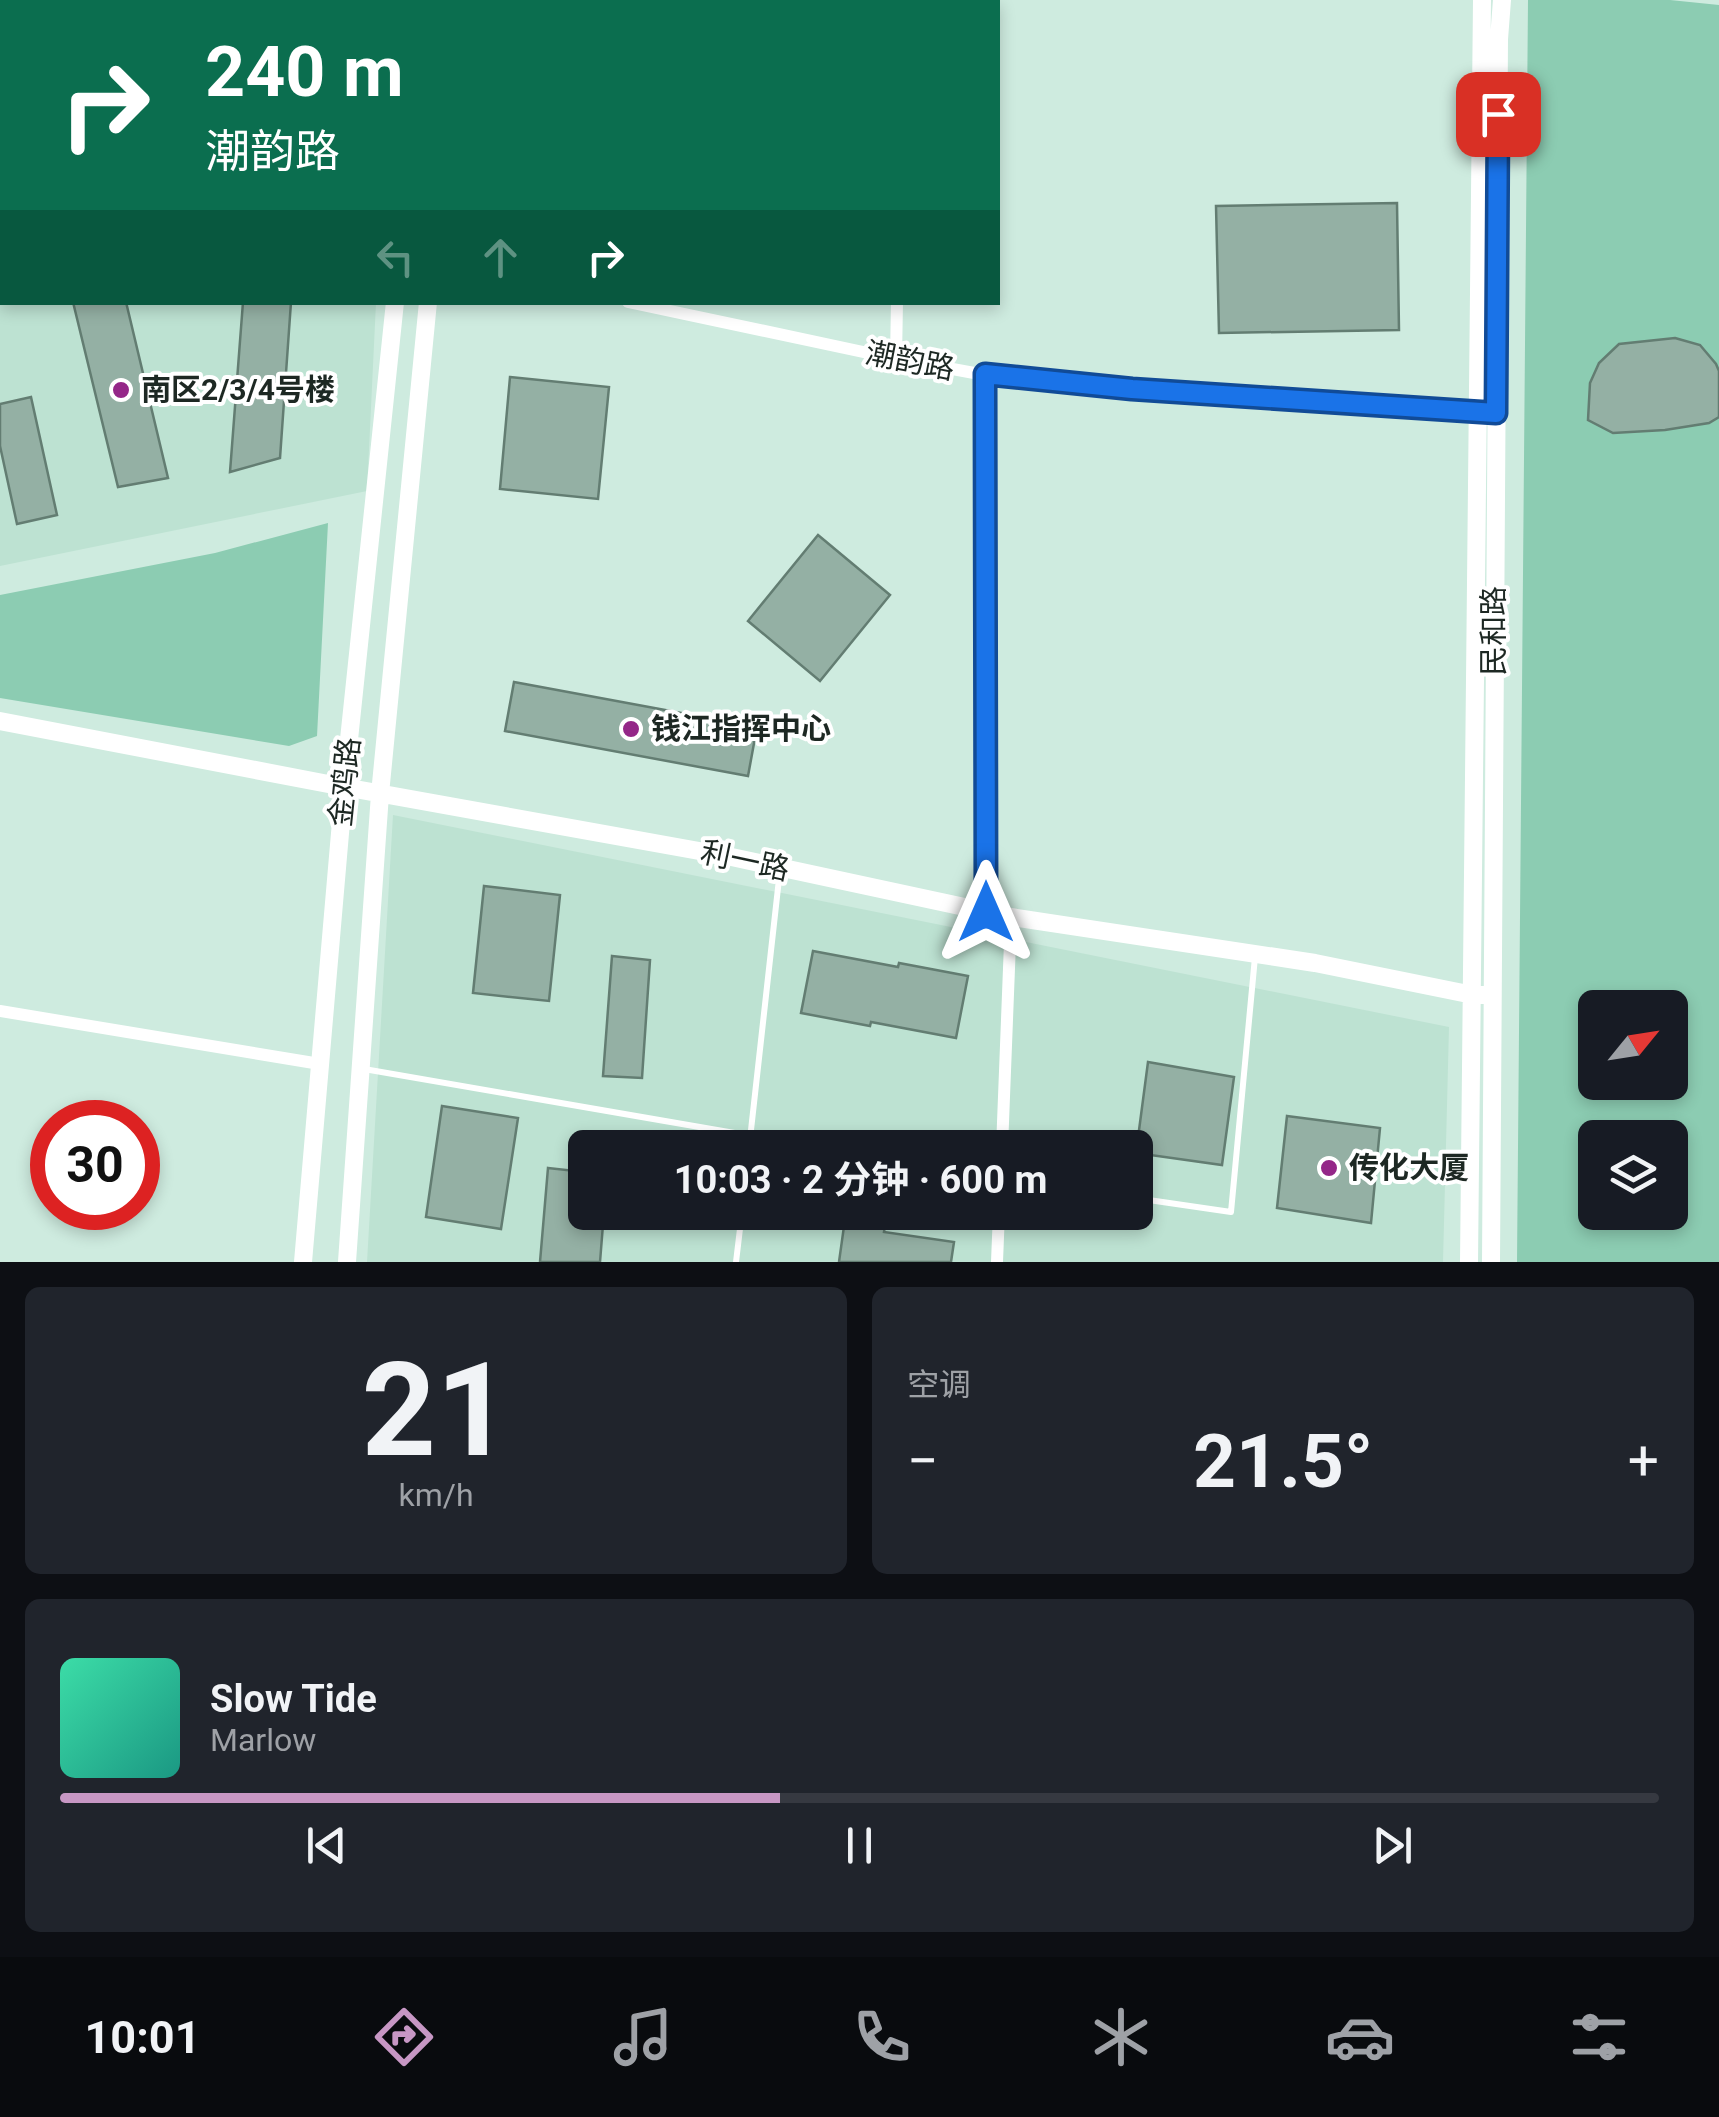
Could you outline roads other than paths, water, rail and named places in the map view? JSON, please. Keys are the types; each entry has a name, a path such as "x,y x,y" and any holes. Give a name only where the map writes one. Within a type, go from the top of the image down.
{"main road":[{"name":"民和路","path":"1482,0 1487,412 1482,995 1491,1262"},
{"name":"民和路","path":"1487,412 1502,0"},
{"name":"金鸡路","path":"303,1262 344,787 396,305"},
{"name":"金鸡路","path":"347,1262 380,794 428,305"},
{"name":"利一路","path":"0,721 780,868 1011,918 1315,963 1482,995"},
{"name":"民和路","path":"1468,1262 1482,995"}],"street":[{"name":"潮韵路","path":"642,305 985,374 1136,389 1487,412"},
{"path":"896,358 897,305"},
{"path":"985,374 986,912"},
{"path":"1003,1130 1011,918"},
{"path":"0,1010 320,1064"},
{"path":"997,1262 998,1230"}],"lane":[{"path":"751,1130 780,868"},
{"path":"1153,1201 1232,1212 1255,954"},
{"path":"360,1068 721,1130"},
{"path":"736,1262 740,1230"}],"place":[{"name":"南区2/3/4号楼","path":"121,390"},
{"name":"钱江指挥中心","path":"631,729"},
{"name":"传化大厦","path":"1329,1168"}]}
